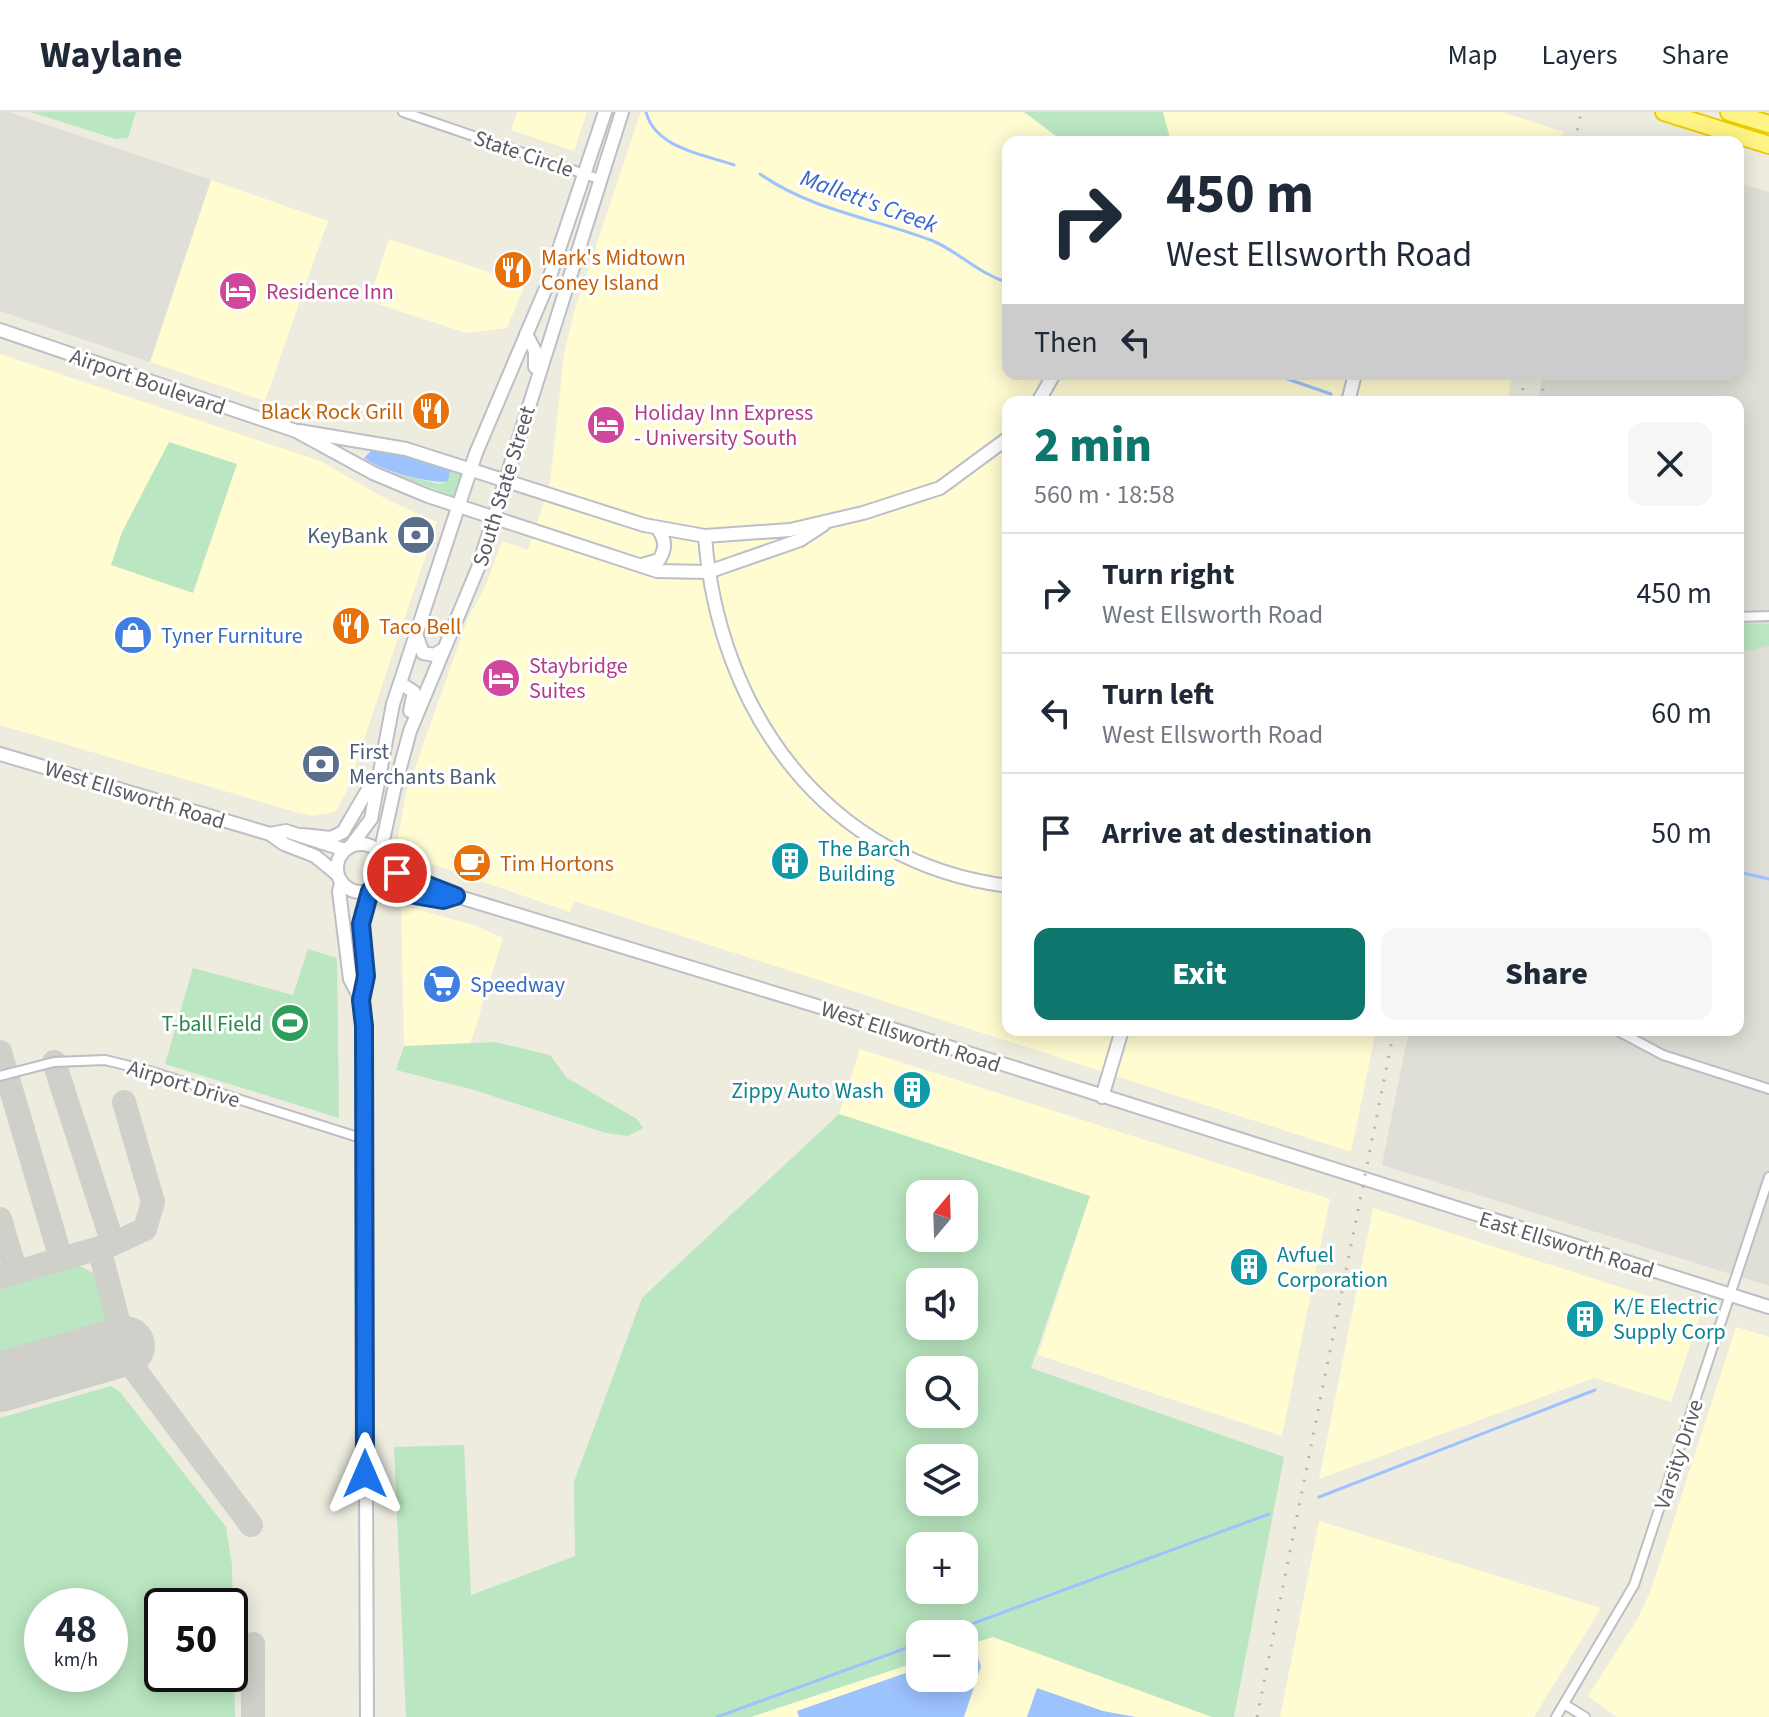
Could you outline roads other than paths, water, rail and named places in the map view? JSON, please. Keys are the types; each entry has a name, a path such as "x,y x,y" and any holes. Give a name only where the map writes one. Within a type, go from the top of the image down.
{"highway":[{"path":"1664,112 1740,136"},
{"path":"1729,112 1769,124"},
{"path":"1744,137 1769,145"}],"main road":[{"name":"South State Street","path":"348,848 371,819 382,753 400,683 471,469 556,260 605,112"},
{"name":"South State Street","path":"384,861 382,845 405,748 474,580 622,112"},
{"name":"Airport Boulevard","path":"0,330 296,431 401,486 638,565 676,574 708,572 800,540 823,525"},
{"path":"518,436 535,366 535,351 526,334"},
{"name":"Airport Boulevard","path":"296,431 406,449 658,529 705,536 748,535 823,525"},
{"path":"823,525 940,488 1002,442"},
{"path":"360,465 357,456 362,447 406,449"},
{"path":"638,565 659,560 665,545 658,529"},
{"path":"705,536 708,572 720,628 738,683 772,742 821,798 851,823 913,858 971,879 1002,885"},
{"path":"418,630 417,642 423,653 434,655 444,649"},
{"path":"400,683 410,687 415,697 402,731 405,748"},
{"path":"388,727 391,742 384,778 396,782"},
{"path":"302,835 331,838 343,832 370,788 382,753"},
{"name":"West Ellsworth Road","path":"0,754 270,834 284,844 315,856 339,878"},
{"name":"West Ellsworth Road","path":"270,834 286,831 348,848"},
{"path":"361,1000 350,979 339,891 339,858 348,848 369,846 384,861 383,878 372,889 361,924 366,976 361,1000 367,1717"},
{"name":"West Ellsworth Road","path":"384,861 410,880 456,896 1365,1179"},
{"path":"339,878 356,892 372,889"},
{"name":"West Ellsworth Road","path":"372,889 443,900 456,896"},
{"path":"1102,1097 1120,1036"},
{"name":"East Ellsworth Road","path":"1365,1179 1769,1307"}],"street":[{"name":"State Circle","path":"403,112 599,179"},
{"path":"597,137 612,142"},
{"path":"1744,617 1769,616"},
{"path":"1627,1036 1663,1055 1769,1089"},
{"name":"Airport Drive","path":"0,1076 54,1062 105,1060 364,1139"},
{"name":"Varsity Drive","path":"1556,1717 1634,1585 1769,1177"},
{"path":"1564,1704 1585,1717"}],"water":[{"path":"372,450 402,454 450,471 448,481 417,478 380,467 364,458"},
{"path":"906,1673 906,1692 972,1692 964,1717 799,1717 797,1711"},
{"path":"1037,1688 1103,1711 1136,1717 1027,1717"}],"waterway":[{"name":"Mallett's Creek","path":"646,112 651,124 669,142 734,165"},
{"name":"Mallett's Creek","path":"760,174 801,197 933,241 1002,280"},
{"name":"Mallett's Creek","path":"1290,380 1331,394"},
{"name":"Mallett's Creek","path":"1744,873 1769,879"},
{"path":"1319,1497 1595,1390"},
{"path":"978,1622 1269,1514"},
{"path":"717,1717 906,1648"}],"railway":[{"path":"1576,136 1581,112"},
{"path":"1521,396 1525,380"},
{"path":"1541,396 1546,380"},
{"path":"1257,1717 1393,1036"}],"place":[{"name":"Mark's Midtown Coney Island","path":"513,270"},
{"name":"Residence Inn","path":"238,291"},
{"name":"Black Rock Grill","path":"431,411"},
{"name":"Holiday Inn Express - University South","path":"606,425"},
{"name":"KeyBank","path":"416,535"},
{"name":"Taco Bell","path":"351,626"},
{"name":"Tyner Furniture","path":"133,635"},
{"name":"Staybridge Suites","path":"501,678"},
{"name":"First Merchants Bank","path":"321,764"},
{"name":"The Barch Building","path":"790,861"},
{"name":"Tim Hortons","path":"472,863"},
{"name":"Speedway","path":"442,984"},
{"name":"T-ball Field","path":"290,1023"},
{"name":"Zippy Auto Wash","path":"912,1090"},
{"name":"Avfuel Corporation","path":"1249,1267"},
{"name":"K/E Electric Supply Corp","path":"1585,1319"}]}
